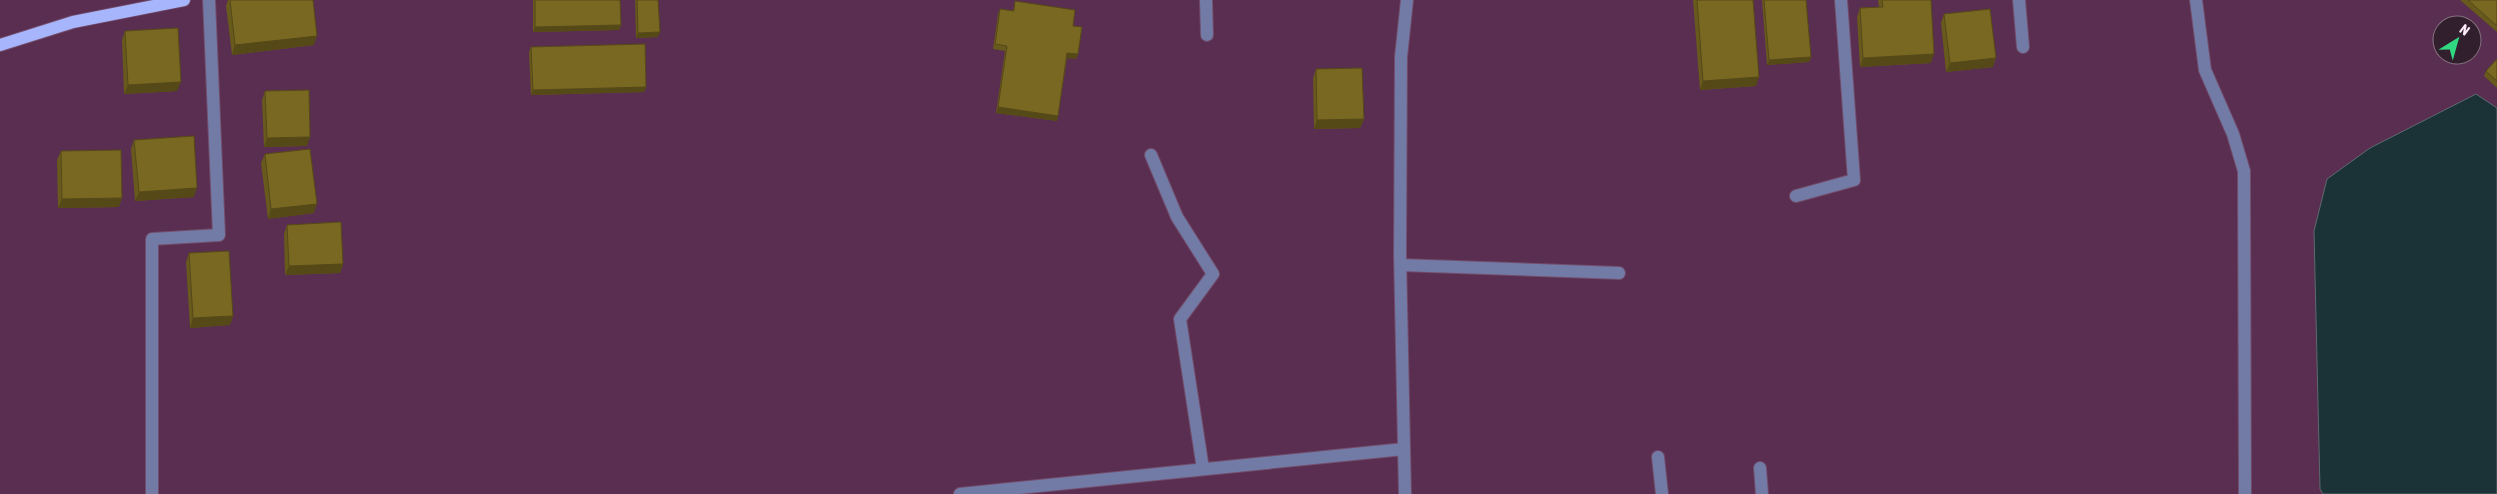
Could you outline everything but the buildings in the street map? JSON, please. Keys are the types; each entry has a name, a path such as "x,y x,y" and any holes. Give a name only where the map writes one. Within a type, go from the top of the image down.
{"main road":[{"path":"0,45 73,22 184,0"}],"street":[{"path":"152,494 152,239 219,235 210,0"},
{"path":"1206,0 1207,35"},
{"path":"1405,494 1401,265 1401,58 1407,0"},
{"path":"1796,196 1854,180 1841,0"},
{"path":"2019,0 2023,46"},
{"path":"2196,0 2205,70 2233,134 2244,170 2245,494"},
{"path":"1151,155 1177,217 1213,274 1180,318 1203,469"},
{"path":"1401,265 1619,274"},
{"path":"960,494 1404,450"},
{"path":"1658,457 1662,494"},
{"path":"1760,468 1762,494"}],"shaded area":[{"path":"2476,94 2497,108 2497,494 2323,494 2320,489 2314,231 2327,179 2370,148"}]}
